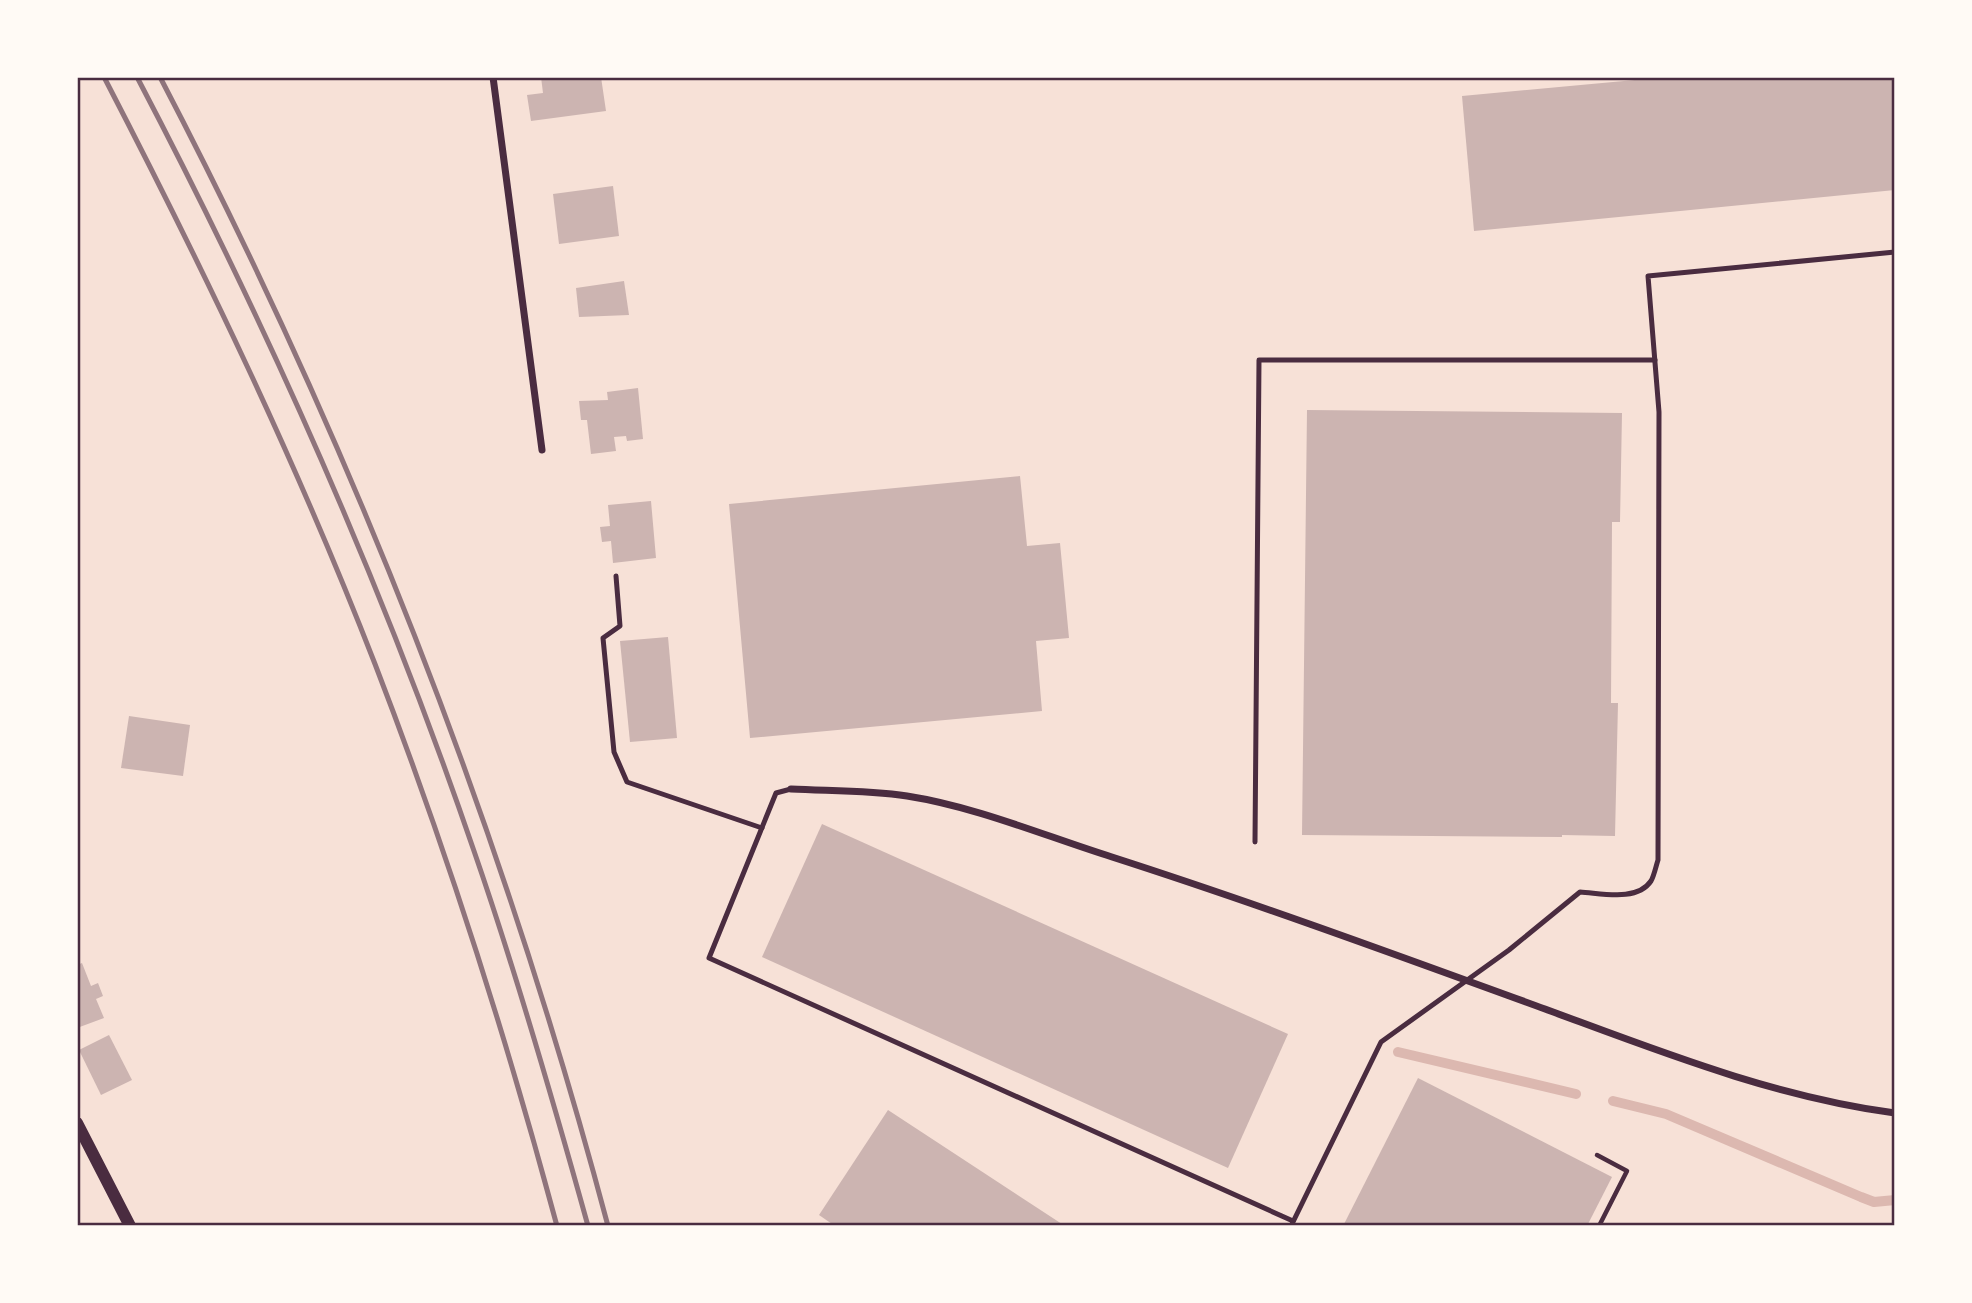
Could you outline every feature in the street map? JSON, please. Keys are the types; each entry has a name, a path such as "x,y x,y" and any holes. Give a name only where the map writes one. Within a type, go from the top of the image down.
{"street":[{"path":"492,77 542,450"},
{"path":"791,789 872,792 957,807 1153,870 1773,1088 1895,1114"},
{"path":"77,1123 130,1226"}],"lane":[{"path":"791,789 776,793 709,958 1292,1223 1381,1042 1508,950 1580,892 1639,892 1651,880 1658,846 1659,412 1648,276 1895,252"},
{"path":"1255,842 1259,360 1655,360"},
{"path":"617,576 620,626 603,638 614,752 627,782 762,828"}],"path":[{"path":"1597,1155 1627,1171 1599,1226"}],"building":[{"path":"541,77 601,77 606,111 531,121 527,95 543,93"},
{"path":"1667,77 1895,77 1895,190 1474,231 1462,96"},
{"path":"613,186 619,236 559,244 553,194"},
{"path":"624,281 629,315 579,317 576,288"},
{"path":"638,388 643,439 627,441 626,436 614,437 616,451 591,454 587,420 581,420 579,401 608,400 607,392"},
{"path":"1307,410 1622,413 1620,522 1612,522 1611,703 1618,703 1615,836 1302,835"},
{"path":"1020,476 1027,546 1060,543 1069,638 1036,641 1042,711 750,738 729,504"},
{"path":"651,501 656,558 613,563 611,541 602,542 600,527 610,526 608,505"},
{"path":"668,637 677,738 630,742 620,641"},
{"path":"129,716 190,725 183,776 121,768"},
{"path":"822,824 1288,1034 1228,1168 762,957"},
{"path":"82,963 91,986 98,983 103,996 96,999 104,1018 77,1028 77,965"},
{"path":"109,1035 132,1080 101,1095 79,1050"},
{"path":"1418,1078 1612,1177 1587,1226 1343,1226"},
{"path":"888,1110 1065,1226 835,1226 819,1215"}],"waterway":[{"path":"1398,1052 1576,1094"},
{"path":"1613,1101 1666,1114 1874,1202 1895,1200"}],"railway":[{"path":"104,77 177,221 281,440 375,664 474,943 557,1226"},
{"path":"137,77 277,362 362,555 401,653 439,752 505,944 588,1226"},
{"path":"160,77 230,215 296,355 358,496 416,639 520,930 566,1077 608,1226"}]}
